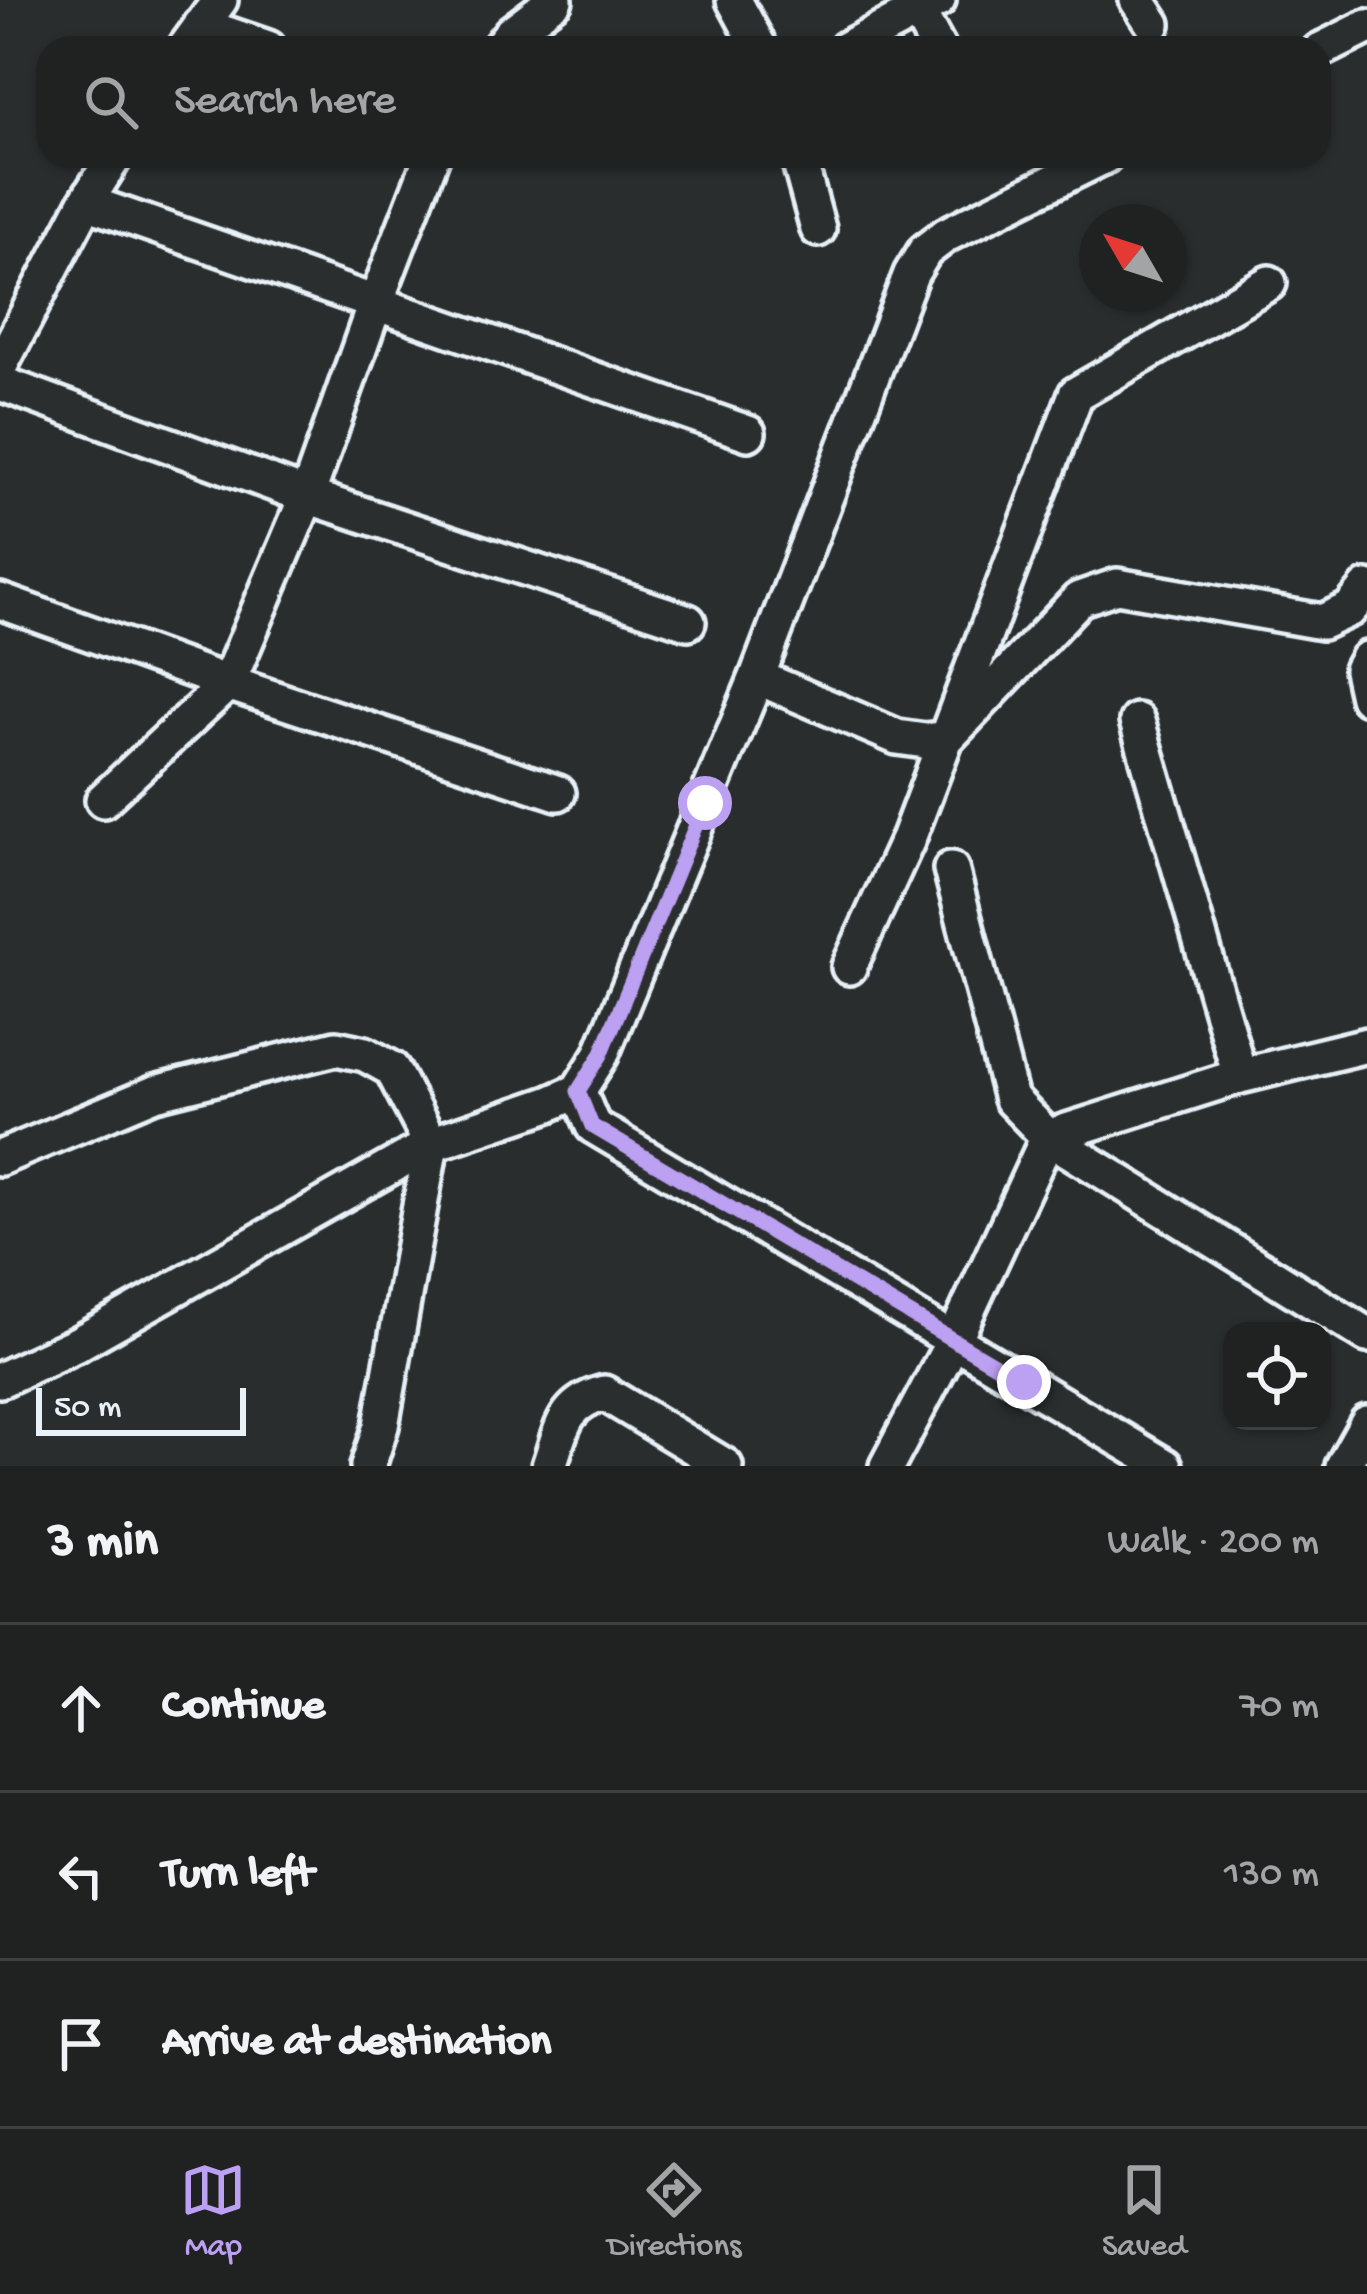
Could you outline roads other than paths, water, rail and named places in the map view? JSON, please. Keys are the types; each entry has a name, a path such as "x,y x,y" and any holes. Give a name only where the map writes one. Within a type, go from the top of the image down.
{"street":[{"path":"509,36 555,0"},
{"path":"734,0 754,36"},
{"path":"870,36 928,6 935,36"},
{"path":"202,24 235,36"},
{"path":"1331,45 1367,27"},
{"path":"0,366 107,168"},
{"path":"103,800 228,683 307,496 426,168"},
{"path":"802,168 818,229"},
{"path":"0,1380 77,1343 431,1144 578,1091 601,1055 757,676 911,274 925,251 946,235 1082,168"},
{"path":"86,202 748,433"},
{"path":"848,967 908,838 1076,394 1270,283"},
{"path":"0,383 307,496 688,622"},
{"path":"757,676 897,736 947,739 1079,599 1118,586 1322,622 1350,609 1367,588"},
{"path":"0,601 558,793"},
{"path":"1367,659 1360,670 1367,697"},
{"path":"1137,721 1240,1076"},
{"path":"951,869 1011,1099 1048,1137 1367,1335"},
{"path":"887,1466 955,1340 1048,1137 1240,1076 1367,1045"},
{"path":"0,1158 155,1093 336,1048 364,1054 392,1069 431,1144 382,1426 368,1466"},
{"path":"578,1091 592,1126 1165,1466"},
{"path":"549,1466 567,1415 583,1399 604,1393 725,1466"},
{"path":"1343,1466 1367,1424"}]}
